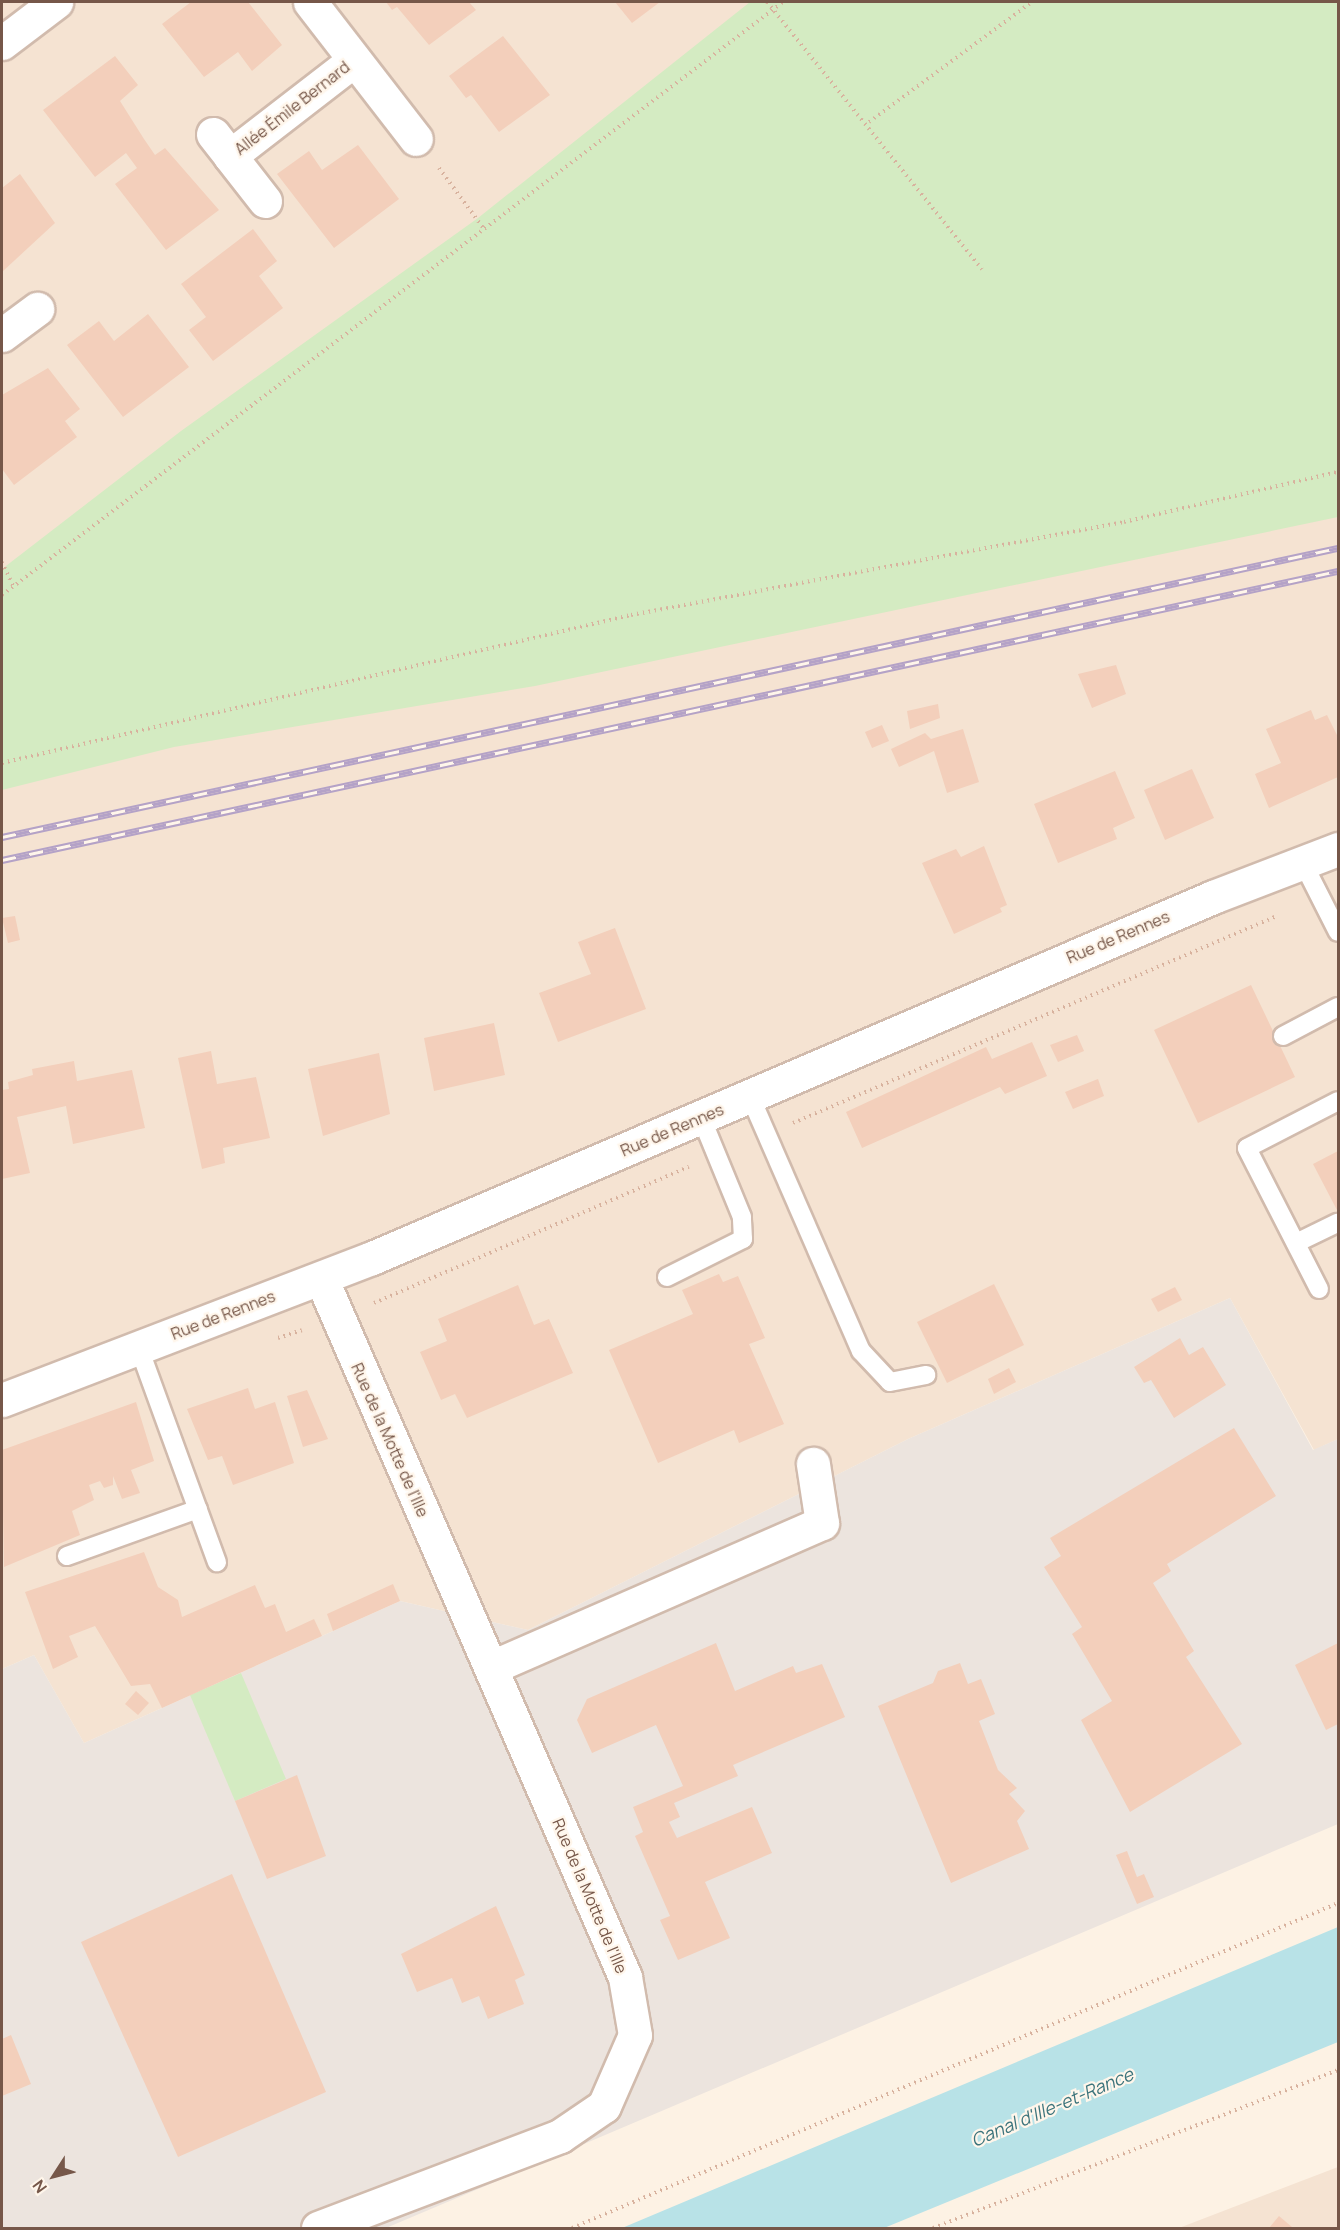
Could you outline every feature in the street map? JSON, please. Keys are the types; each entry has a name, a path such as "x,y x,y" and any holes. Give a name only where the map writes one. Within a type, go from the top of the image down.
{"street":[{"path":"2,43 56,2"},
{"name":"Allée Émile Bernard","path":"310,2 416,139"},
{"name":"Allée Émile Bernard","path":"265,201 222,145 354,60"},
{"path":"2,335 37,309"},
{"name":"Rue de Rennes","path":"2,1400 321,1278 1338,849"},
{"name":"Rue de la Motte de l'Ille","path":"318,2229 560,2136 604,2106 635,2035 625,1977 321,1278"},
{"path":"492,1667 822,1524 813,1464"}],"lane":[{"path":"1303,862 1338,932"},
{"path":"1283,1036 1338,1007"},
{"path":"750,1096 861,1351 890,1382 926,1375"},
{"path":"1319,1289 1247,1148 1338,1101"},
{"path":"667,1277 743,1239 742,1217 701,1117"},
{"path":"1296,1244 1337,1223"},
{"path":"139,1348 217,1562"},
{"path":"67,1556 198,1509"}],"path":[{"path":"767,2 771,10 869,123 982,269"},
{"path":"2,595 783,2"},
{"path":"869,123 1032,2"},
{"path":"416,139 484,229"},
{"path":"2,763 631,615 1124,522 1338,472"},
{"path":"2,562 14,586"},
{"path":"572,2229 1338,1903"},
{"path":"933,2229 1338,2070"}],"shaded area":[{"path":"2,2 1338,2 1338,1439 1314,1450 1230,1298 908,1439 528,1630 400,1601 84,1743 34,1655 2,1669"},
{"path":"1230,1298 1313,1450 1338,1439 1338,1824 386,2228 2,2228 2,1669 34,1655 84,1743 400,1601 528,1630 908,1439"},
{"path":"1338,2167 1338,2228 1179,2228"}],"green space":[{"path":"750,2 1338,2 1338,517 535,686 174,747 2,790 2,569 181,431 478,218"},
{"path":"241,1673 286,1779 235,1801 190,1695"}],"water":[{"name":"Canal d'Ille-et-Rance","path":"1338,1927 1338,2042 884,2228 622,2228"}],"building":[{"path":"191,2 248,2 282,45 252,71 238,52 204,77 162,24"},
{"path":"386,2 469,2 476,10 429,45 397,7 392,10"},
{"path":"615,2 660,2 632,23"},
{"path":"503,36 550,95 499,132 471,95 466,98 449,76"},
{"path":"115,56 138,85 120,101 144,139 155,155 165,148 219,210 166,250 115,184 137,168 126,153 95,177 43,110"},
{"path":"358,145 399,199 334,248 277,174 309,151 322,170"},
{"path":"20,174 55,223 2,272 2,188"},
{"path":"253,229 277,261 259,276 283,308 213,361 189,330 206,317 181,284"},
{"path":"148,314 189,367 123,417 67,345 99,321 114,341"},
{"path":"48,368 80,409 65,421 77,437 14,485 2,469 2,395"},
{"path":"1116,665 1126,694 1092,708 1078,674"},
{"path":"938,704 940,718 910,729 907,711"},
{"path":"1311,710 1315,720 1327,715 1338,737 1338,777 1269,808 1255,774 1281,763 1266,729"},
{"path":"882,725 889,741 872,748 865,732"},
{"path":"963,729 979,782 947,793 934,751 899,767 891,749 925,733 931,739"},
{"path":"1192,769 1214,818 1165,840 1144,790"},
{"path":"1115,771 1135,818 1113,828 1117,839 1058,863 1034,804"},
{"path":"984,846 1007,905 1000,908 1002,912 954,934 922,863 956,849 961,857"},
{"path":"15,916 20,940 8,943 2,918"},
{"path":"615,928 646,1009 558,1042 539,993 591,974 578,942"},
{"path":"1251,985 1295,1077 1198,1123 1154,1030"},
{"path":"494,1023 505,1075 434,1091 424,1038"},
{"path":"1077,1035 1084,1051 1058,1062 1050,1045"},
{"path":"1032,1042 1047,1076 1005,1094 1000,1087 862,1148 846,1112 986,1047 992,1059"},
{"path":"211,1051 217,1084 256,1077 270,1138 223,1148 225,1163 202,1169 178,1058"},
{"path":"379,1053 390,1114 323,1136 308,1069"},
{"path":"74,1061 77,1081 132,1070 145,1128 73,1144 66,1106 17,1117 30,1173 2,1179 2,1090 9,1089 8,1082 33,1075 32,1069"},
{"path":"1098,1079 1104,1096 1073,1109 1065,1092"},
{"path":"1338,1151 1338,1212 1313,1164"},
{"path":"719,1274 723,1282 738,1276 765,1338 749,1344 784,1424 739,1443 734,1430 658,1463 609,1350 693,1314 682,1290"},
{"path":"994,1284 1024,1345 947,1383 917,1322"},
{"path":"518,1285 534,1325 549,1319 573,1373 467,1418 455,1394 441,1400 420,1352 447,1341 438,1319"},
{"path":"1175,1287 1182,1300 1158,1312 1151,1299"},
{"path":"1180,1338 1189,1355 1203,1347 1226,1385 1174,1418 1151,1380 1144,1383 1134,1367"},
{"path":"1009,1368 1016,1382 994,1394 988,1379"},
{"path":"248,1388 255,1409 275,1402 294,1463 233,1485 222,1456 208,1460 187,1409"},
{"path":"307,1390 328,1439 303,1447 287,1396"},
{"path":"136,1402 154,1461 131,1470 140,1493 122,1499 113,1476 113,1485 104,1488 100,1481 89,1485 94,1500 72,1511 80,1535 4,1567 2,1450"},
{"path":"1234,1428 1276,1496 1167,1564 1171,1571 1153,1583 1194,1651 1186,1657 1242,1744 1130,1812 1081,1720 1112,1701 1072,1634 1082,1627 1044,1567 1061,1556 1050,1538"},
{"path":"144,1552 158,1587 178,1600 182,1617 255,1585 265,1608 275,1604 286,1632 314,1619 322,1636 162,1708 150,1684 131,1686 95,1626 69,1636 78,1657 53,1669 25,1592"},
{"path":"393,1584 400,1601 333,1631 327,1614"},
{"path":"716,1643 735,1691 793,1666 796,1673 822,1664 845,1717 733,1765 738,1776 674,1803 680,1817 669,1822 677,1838 752,1807 772,1853 705,1882 730,1938 678,1960 660,1920 670,1916 635,1836 643,1832 633,1807 683,1786 656,1725 592,1753 577,1720 587,1699"},
{"path":"1338,1643 1338,1724 1326,1730 1295,1665"},
{"path":"960,1663 968,1684 981,1679 995,1714 979,1721 998,1770 1017,1788 1009,1794 1025,1811 1017,1821 1029,1849 951,1883 878,1706 933,1683 938,1671"},
{"path":"136,1691 149,1703 138,1715 125,1704"},
{"path":"297,1775 326,1856 267,1879 235,1801"},
{"path":"1127,1851 1137,1877 1144,1874 1154,1897 1137,1904 1116,1855"},
{"path":"232,1874 326,2092 178,2157 81,1942"},
{"path":"496,1906 525,1975 515,1980 524,2004 488,2019 479,1996 462,2003 452,1978 417,1992 401,1954"},
{"path":"11,2035 31,2084 2,2096 2,2039"},
{"path":"1279,2216 1292,2227 1269,2228"}],"railway":[{"path":"2,837 1338,548"},
{"path":"2,860 1338,571"}]}
